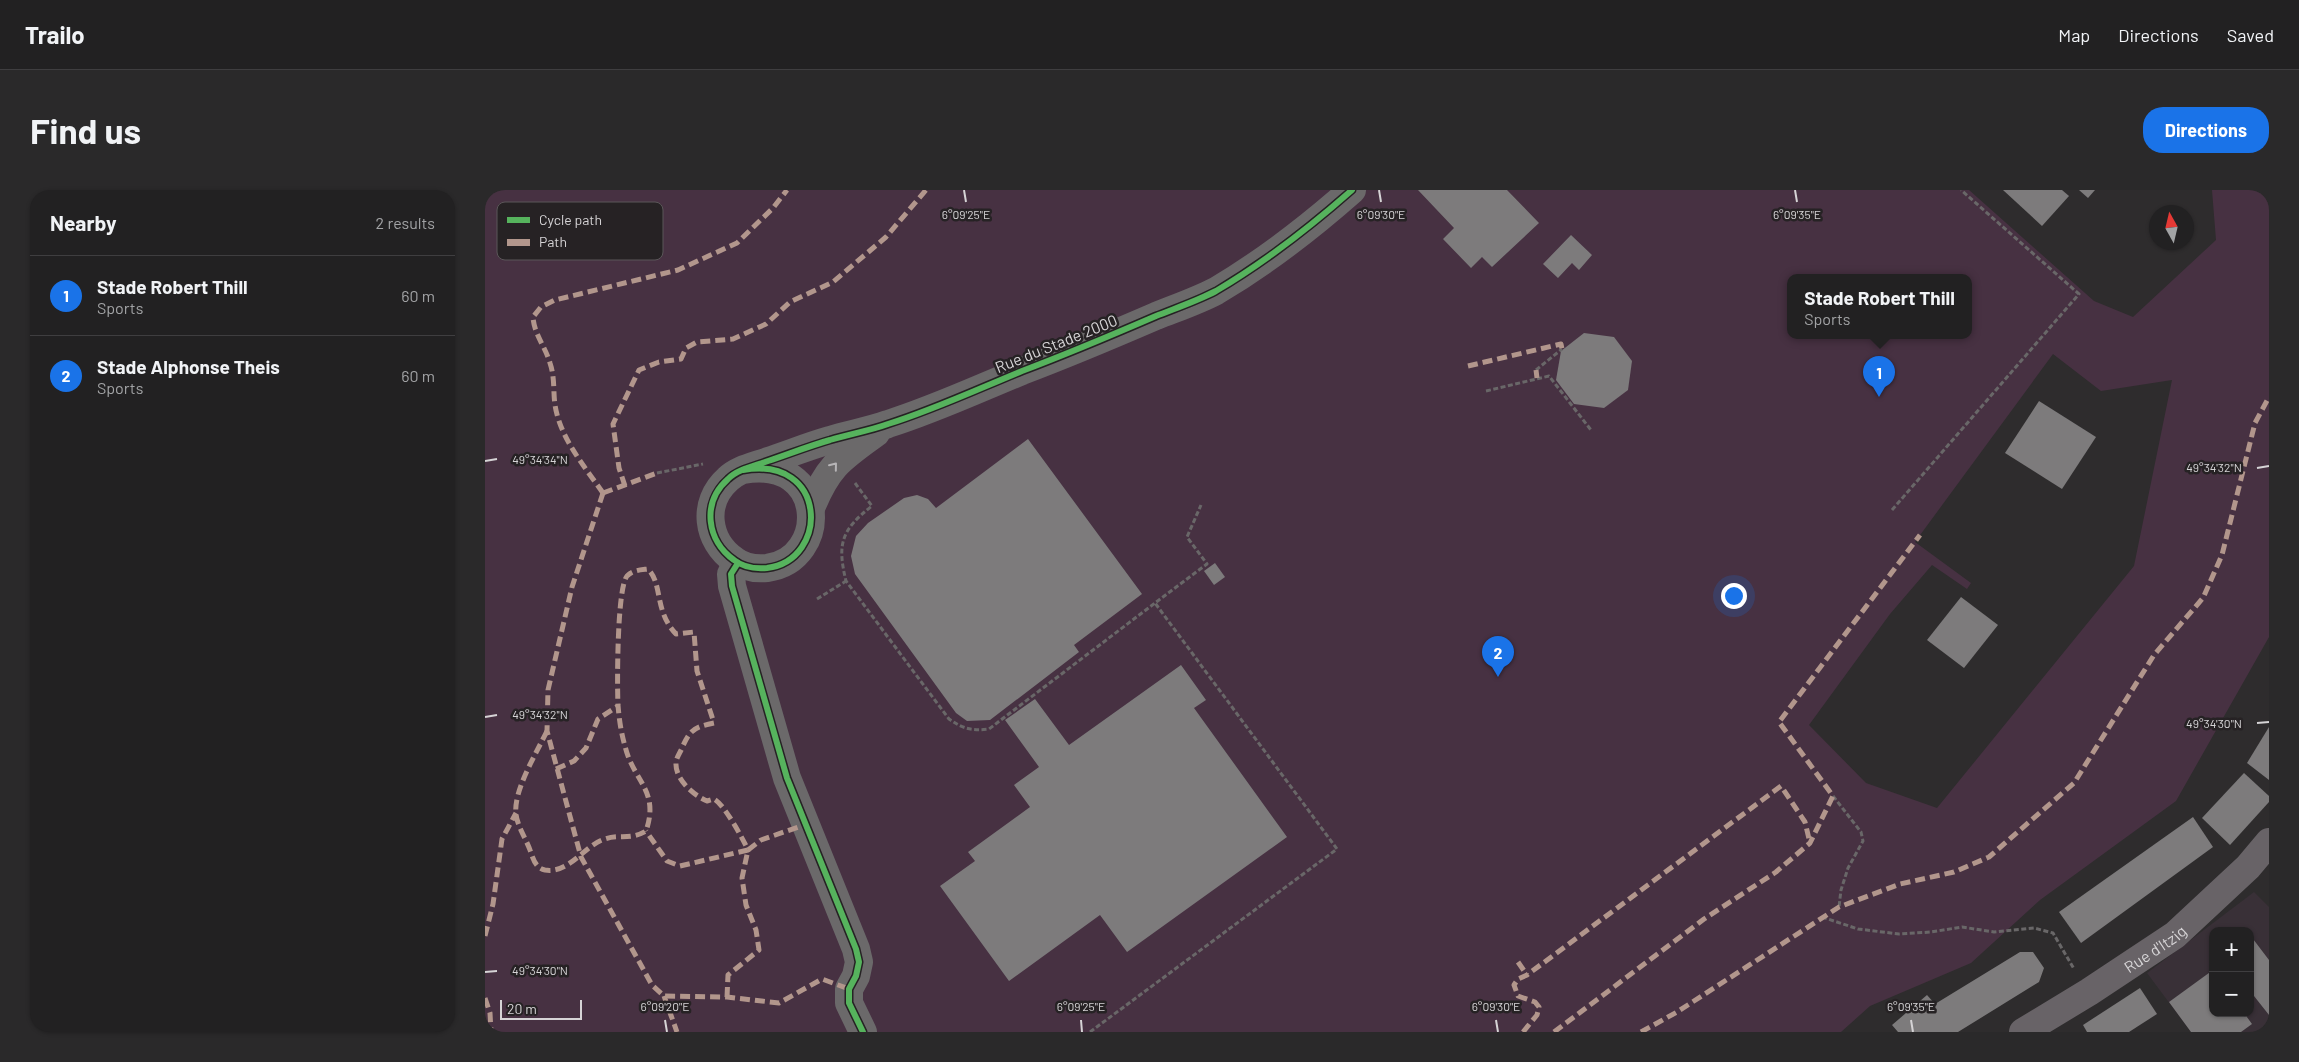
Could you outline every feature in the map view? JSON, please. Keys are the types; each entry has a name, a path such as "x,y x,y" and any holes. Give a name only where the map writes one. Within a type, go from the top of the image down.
{"main road":[{"name":"Rue d'Itzig","path":"2023,1032 2089,992 2175,935 2248,867 2269,842"}],"street":[{"name":"Rue du Stade 2000","path":"887,424 838,460 821,482 811,508 811,524 806,540 797,553 784,562 769,568 753,568 738,563 725,553 715,539 710,524 711,506 717,491 728,478 743,470 830,440 887,424 1083,347 1213,292 1272,256 1352,190"},
{"path":"743,470 761,467 778,470 799,485 805,492 811,508"},
{"path":"738,563 731,574 732,586 787,778 856,949 859,962 856,976 849,989 849,1003 863,1032"}],"path":[{"path":"1893,510 2079,294 1961,190"},
{"path":"1536,370 1562,348"},
{"path":"1486,391 1549,376 1591,430"},
{"path":"838,460 872,506 847,531 840,555 846,581 949,718 961,728 975,730 989,729 1207,564 1187,538 1201,505"},
{"path":"657,473 712,462"},
{"path":"817,599 846,581"},
{"path":"1091,1032 1337,849 1155,603"},
{"path":"1833,796 1861,832 1863,841 1848,868 1841,890 1839,907"},
{"path":"1823,917 1858,929 1899,934 1931,932 1962,927 1994,932 2034,928 2053,933 2078,976"}],"shaded area":[{"path":"485,190 1969,190 2094,301 2133,317 2216,240 2212,190 2269,190 2269,637 2176,801 2040,900 1971,963 1870,1006 1841,1032 485,1032","holes":["2053,354 2101,391 2172,380 2134,566 1937,808 1866,783 1809,725 1890,614 1932,565 1967,589 1971,583 1915,542"]},
{"path":"2254,892 2269,907 2269,1032 2191,1032 2147,973"}],"building":[{"path":"1418,190 1507,190 1539,223 1492,267 1482,257 1471,268 1443,239 1454,228"},
{"path":"2003,190 2062,190 2069,196 2042,226"},
{"path":"2079,190 2095,190 2088,198"},
{"path":"1571,235 1592,255 1579,270 1572,263 1558,278 1543,264"},
{"path":"1584,333 1614,337 1632,361 1628,390 1604,408 1574,404 1556,380 1561,351"},
{"path":"2039,401 2096,437 2062,489 2005,453"},
{"path":"1028,439 1142,594 1074,645 1079,652 990,720 967,721 956,713 855,574 851,556 856,536 868,523 904,498 917,495 928,499 936,508"},
{"path":"1215,563 1225,577 1214,585 1204,571"},
{"path":"1961,597 1998,625 1964,668 1927,640"},
{"path":"1181,665 1206,700 1194,708 1287,837 1127,952 1100,915 1009,981 940,886 975,861 968,852 1030,807 1014,785 1039,767 1005,720 1035,699 1069,745"},
{"path":"2269,727 2269,780 2247,763"},
{"path":"2244,773 2269,796 2269,802 2230,845 2202,818"},
{"path":"2193,817 2213,847 2081,943 2059,912"},
{"path":"2254,940 2269,960 2269,1015 2254,996"},
{"path":"2020,952 2033,952 2044,968 2039,982 1958,1032 1898,1032 1892,1025 1927,995 1935,1004"},
{"path":"2209,973 2209,1017 2247,1017 2252,1024 2241,1032 2191,1032 2169,1002"},
{"path":"2140,988 2157,1014 2129,1032 2087,1032 2083,1025"}],"marked path":[{"path":"603,493 574,452 562,429 555,405 552,369 535,329 533,317 541,307 555,300 678,270 737,243 773,208 787,190"},
{"path":"625,486 619,468 613,424 639,370 659,362 681,359 686,348 697,342 733,339 766,324 790,302 833,282 886,237 926,190"},
{"path":"1468,366 1561,344 1562,349"},
{"path":"1536,370 1537,378"},
{"path":"1641,1032 1677,1012 1839,907 1900,884 1954,872 1989,857 2074,783 2154,655 2203,598 2222,555 2255,423 2269,397"},
{"path":"603,493 657,473"},
{"path":"603,493 572,587 548,690 547,731 581,857 652,985 664,996 727,997 779,1003 822,979 849,989"},
{"path":"1554,1032 1704,919 1776,872 1810,843 1833,796 1779,722 1920,535"},
{"path":"547,731 522,783 516,805 518,823 537,865 545,870 561,868 595,843 608,838 634,836 646,831 650,805 648,795 629,758 620,726 618,710 618,638 621,598 627,576 637,571 648,569 656,582 661,607 669,625 676,634 694,632 697,671 714,723 697,728 690,733 676,761 678,775 696,795 707,801 714,799 718,802 733,822 748,850 680,866 667,861 646,831"},
{"path":"556,769 574,761 586,748 598,719 618,706"},
{"path":"1523,1032 1537,1015 1539,1007 1535,1002 1518,996 1514,985 1518,979 1527,975 1781,786 1805,822 1810,843"},
{"path":"485,936 493,904 502,839 516,813"},
{"path":"727,997 728,975 759,950 756,930 746,905 742,878 748,850 761,840 807,824"},
{"path":"1518,962 1527,975"},
{"path":"664,996 677,1032"},
{"path":"485,998 490,1013 491,1032"}],"cycle path":[{"path":"743,470 771,470 791,478 805,492 811,510 810,530 802,547 788,561 767,568 750,567 734,560 718,543 713,532 711,510 719,489 732,476 737,473 747,468 814,445 922,412 1209,295 1269,256 1303,231 1352,190"},
{"path":"738,563 731,574 732,586 787,778 856,949 859,962 856,976 849,989 849,1003 863,1032"}],"place":[{"name":"Stade Robert Thill","path":"1879,397"},
{"name":"Stade Alphonse Theis","path":"1498,677"}]}
